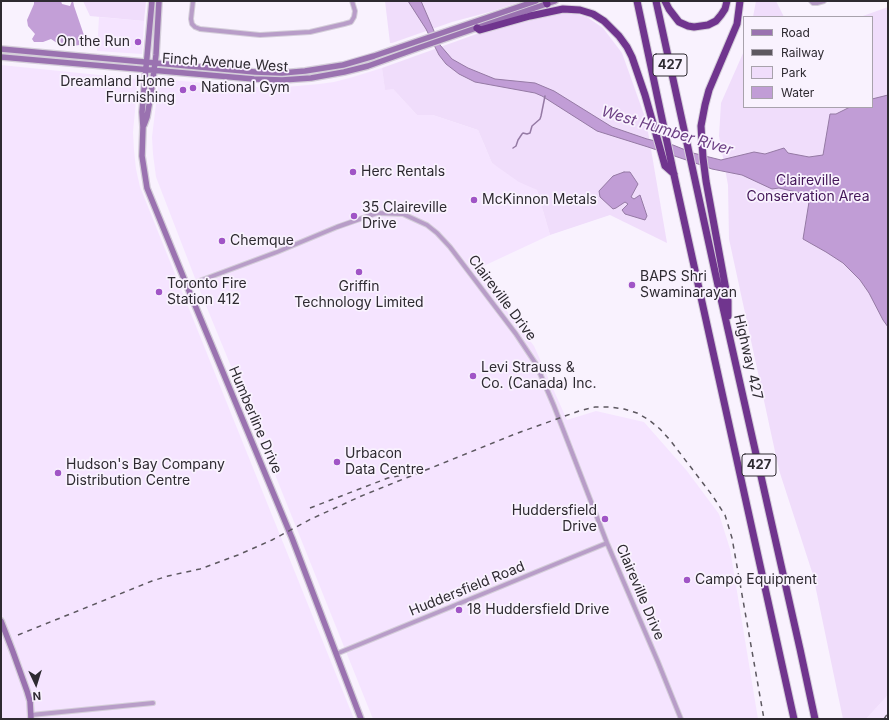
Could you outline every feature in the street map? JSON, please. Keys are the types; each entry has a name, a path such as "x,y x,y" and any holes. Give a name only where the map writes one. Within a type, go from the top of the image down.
{"highway":[{"name":"427","path":"637,1 794,719"},
{"name":"Highway 427","path":"656,1 815,719"},
{"path":"665,1 669,9 680,22 694,27 708,25 716,20 725,9 727,1"},
{"path":"728,327 728,301 706,180 701,126 709,90 737,24 740,1"},
{"path":"477,28 480,30 530,16 563,9 580,10 593,14 604,21 619,36 632,57 639,75 666,166 674,175"}],"main road":[{"name":"Humberline Drive","path":"152,1 142,112 142,156 147,188 289,531 361,719"},
{"name":"Humberline Drive","path":"143,127 147,117 154,71 159,1"},
{"name":"Finch Avenue West","path":"1,49 255,72 282,73 305,71 330,68 417,45 536,1"},
{"name":"Finch Avenue West","path":"452,33 477,28 547,2 555,1"},
{"name":"Finch Avenue West","path":"1,57 254,80 276,80 322,77 355,70 372,65 417,45"},
{"path":"1,621 27,691 30,701 31,717"}],"street":[{"path":"193,1 191,20 195,27 200,29 260,35 310,32 351,22 355,11 352,1"},
{"path":"811,1 817,3 824,1"},
{"name":"Claireville Drive","path":"187,286 277,252 337,227 378,213 403,214 428,225 450,247 516,334 536,364 554,406 607,543 681,719"},
{"name":"Huddersfield Road","path":"336,654 607,543"},
{"path":"31,717 153,703"}],"shaded area":[{"path":"34,1 61,1 62,4 70,6 73,1 87,44 72,46 57,43 51,39 43,42 34,42 32,39 35,34 28,26 27,20"},
{"path":"99,17 144,21 142,54 97,51"},
{"path":"1,65 138,79 133,132 136,169 140,187 354,719 1,719"},
{"path":"382,68 385,89 393,89 417,115 433,115 478,130 492,163 537,190 550,235 475,270 534,346 567,420 596,411 644,422 687,471 719,514 730,549 758,719 373,719 198,286 156,177 152,137 159,79 250,87 286,87 334,82"},
{"path":"888,695 888,719 866,719"}],"green space":[{"path":"83,1 146,1 144,21 90,16"},
{"path":"385,1 523,1 452,22 390,43"},
{"path":"756,1 776,1 784,16 753,16"},
{"name":"Claireville Conservation Area","path":"888,7 888,695 866,719 843,719 813,575 779,470 729,239 728,185 719,136 721,103 743,53 743,108 873,108 873,16 863,16"},
{"path":"568,12 587,17 603,28 622,53 646,120 667,243 610,215 550,235 537,190 519,182 492,163 478,130 433,115 417,115 393,89 385,90 382,68 496,27 531,18"}],"water":[{"path":"408,1 421,1 440,45 452,59 468,68 495,79 535,83 554,91 612,127 647,139 673,145 693,153 721,160 754,152 765,154 784,148 788,153 809,157 823,155 830,114 836,114 848,108 873,108 873,99 888,95 888,327 860,280 843,263 803,239 809,202 800,193 779,188 772,189 742,175 712,169 597,131 535,93 475,82 459,74 446,64 439,55 426,29"},
{"path":"624,172 630,172 638,184 631,197 634,199 640,195 647,216 645,220 625,214 622,210 628,204 625,202 613,209 600,197 599,191 613,176"}],"waterway":[{"path":"513,148 516,146 522,134 530,133 532,126 540,119 545,96"}],"railway":[{"path":"18,635 152,581 200,569 238,555 359,497 515,434 579,411 595,407 609,407 637,413 660,429 712,495 725,515 732,538 764,719"},
{"path":"310,508 388,478 408,474"},
{"path":"884,719 888,713"}],"place":[{"name":"On the Run","path":"138,42"},
{"name":"National Gym","path":"193,88"},
{"name":"Dreamland Home Furnishing","path":"183,90"},
{"name":"Herc Rentals","path":"353,172"},
{"name":"McKinnon Metals","path":"474,200"},
{"name":"35 Claireville Drive","path":"354,216"},
{"name":"Chemque","path":"222,241"},
{"name":"Griffin Technology Limited","path":"359,272"},
{"name":"BAPS Shri Swaminarayan","path":"632,285"},
{"name":"Toronto Fire Station 412","path":"159,292"},
{"name":"Levi Strauss & Co. (Canada) Inc.","path":"473,376"},
{"name":"Urbacon Data Centre","path":"337,462"},
{"name":"Hudson's Bay Company Distribution Centre","path":"58,473"},
{"name":"Huddersfield Drive","path":"605,519"},
{"name":"Campo Equipment","path":"687,580"},
{"name":"18 Huddersfield Drive","path":"459,610"}],"water label":[{"name":"West Humber River","path":"667,131"}]}
